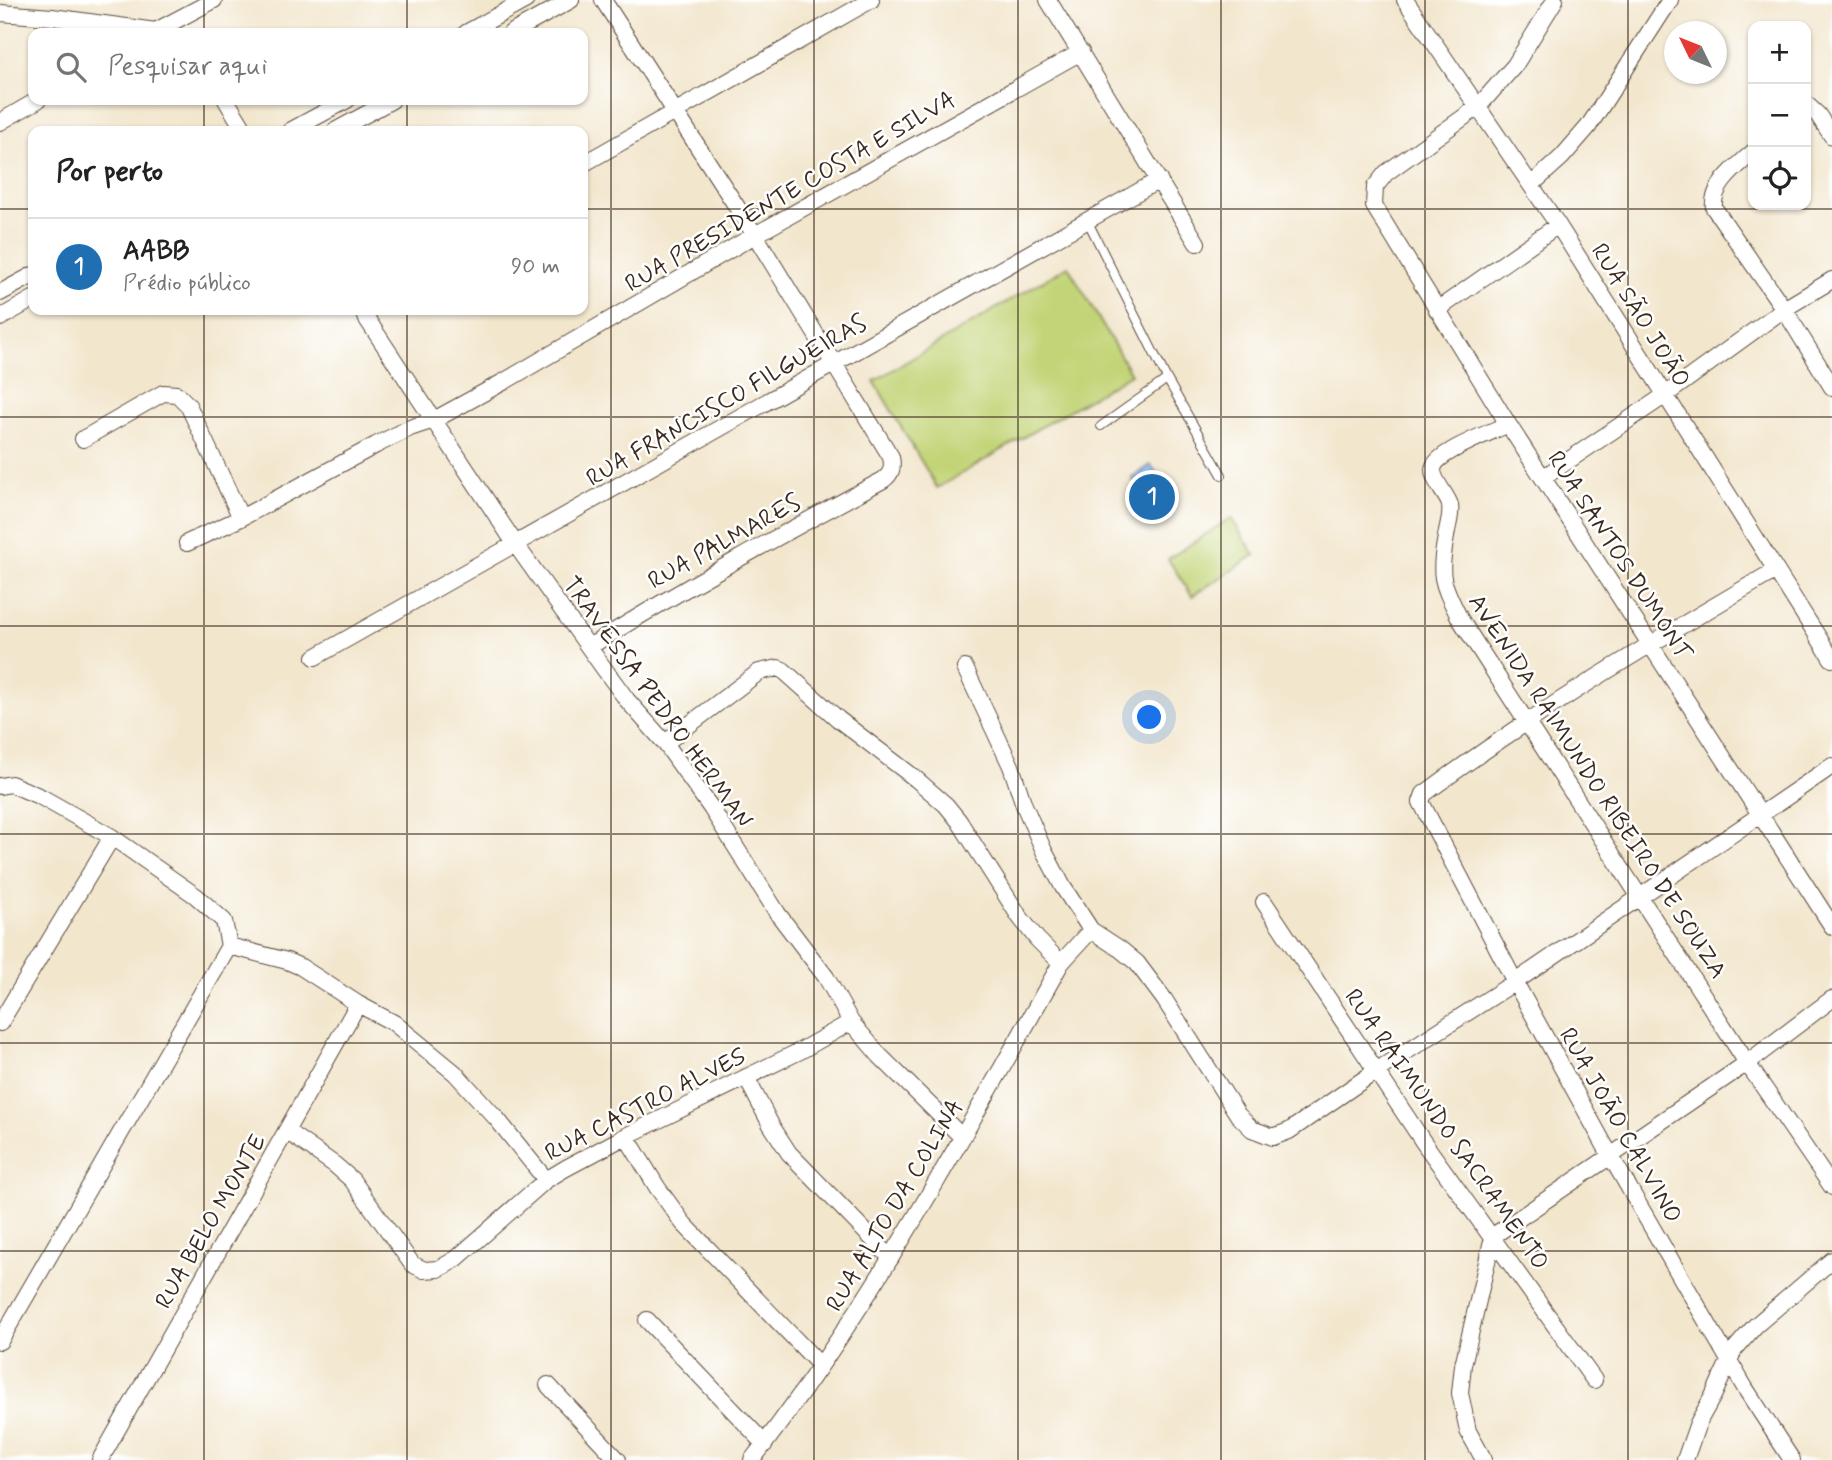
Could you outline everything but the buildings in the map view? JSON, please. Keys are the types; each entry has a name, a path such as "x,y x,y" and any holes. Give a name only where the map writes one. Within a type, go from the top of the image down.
{"street":[{"path":"181,27 214,0"},
{"path":"475,28 526,0"},
{"path":"520,28 570,0"},
{"path":"603,0 755,235 834,364"},
{"path":"588,161 871,0"},
{"path":"1048,0 1197,243"},
{"name":"RUA SÃO JOÃO","path":"1405,0 1558,225 1832,659"},
{"path":"1478,107 1515,65 1555,0"},
{"path":"1531,185 1562,157 1588,127 1670,0"},
{"path":"0,13 52,16 128,28"},
{"name":"RUA PRESIDENTE COSTA E SILVA","path":"187,543 241,519 410,428 434,420 598,328 755,235 1081,52"},
{"path":"0,122 29,105"},
{"path":"229,105 242,126"},
{"path":"299,126 338,105"},
{"path":"344,126 383,105"},
{"name":"RUA SANTOS DUMONT","path":"1478,107 1386,173 1375,187 1374,206 1508,424 1832,926"},
{"path":"1811,110 1829,131"},
{"path":"1748,157 1718,189 1713,202 1714,208 1784,309 1832,387"},
{"name":"RUA FRANCISCO FILGUEIRAS","path":"315,657 1159,180"},
{"path":"1437,310 1558,225"},
{"path":"0,293 28,278"},
{"path":"1544,477 1664,396 1784,309 1832,280"},
{"path":"0,318 28,302"},
{"name":"TRAVESSA PEDRO HERMAN","path":"364,315 516,545 627,700 665,743 711,808 772,905 826,977 851,1022 880,1056 962,1138"},
{"name":"RUA PALMARES","path":"589,647 711,573 883,480 891,473 891,457 834,364"},
{"path":"83,439 163,393 177,394 188,405 241,519"},
{"name":"AVENIDA RAIMUNDO RIBEIRO DE SOUZA","path":"1508,424 1442,457 1433,466 1433,472 1450,505 1440,561 1444,587 1460,619 1747,1063 1832,1187"},
{"path":"1527,722 1650,644 1776,570"},
{"path":"665,743 759,672 778,668 783,670 838,719 946,805 1019,916 1061,963"},
{"path":"965,668 1011,766 1044,851 1091,930 1137,963 1164,999 1238,1115 1259,1133 1273,1137 1289,1130 1376,1070 1515,982 1832,766"},
{"name":"RUA JOÃO CALVINO","path":"1527,722 1424,794 1421,799 1422,807 1610,1155 1792,1460"},
{"path":"0,786 11,784 22,787 112,837 210,906 224,921 229,946 0,1341"},
{"path":"0,1023 112,837"},
{"name":"RUA RAIMUNDO SACRAMENTO","path":"1264,902 1424,1143 1594,1380"},
{"name":"RUA ALTO DA COLINA","path":"752,1460 839,1342 923,1208 1061,963 1091,930"},
{"path":"229,946 294,964 394,1023 455,1073 497,1119 546,1180"},
{"path":"1484,1460 1468,1431 1460,1393 1463,1365 1493,1236 1747,1063 1832,999"},
{"name":"RUA BELO MONTE","path":"100,1460 288,1132 358,1004"},
{"name":"RUA CASTRO ALVES","path":"288,1132 352,1180 403,1253 419,1269 431,1270 456,1259 546,1180 626,1136 800,1051 851,1022"},
{"path":"746,1077 789,1153 891,1258"},
{"path":"626,1136 683,1223 820,1365"},
{"path":"1685,1460 1698,1423 1745,1336 1832,1260"},
{"path":"648,1320 765,1444"},
{"path":"548,1385 618,1460"}],"lane":[{"path":"1088,222 1167,379 1223,475"},
{"path":"1101,426 1167,379"}],"green space":[{"path":"1068,266 1131,374 937,488 874,381"},
{"path":"1231,518 1255,555 1192,596 1168,559"}],"water":[{"path":"1151,465 1176,502 1157,515 1132,478"}],"place":[{"name":"AABB","path":"1152,497"}]}
